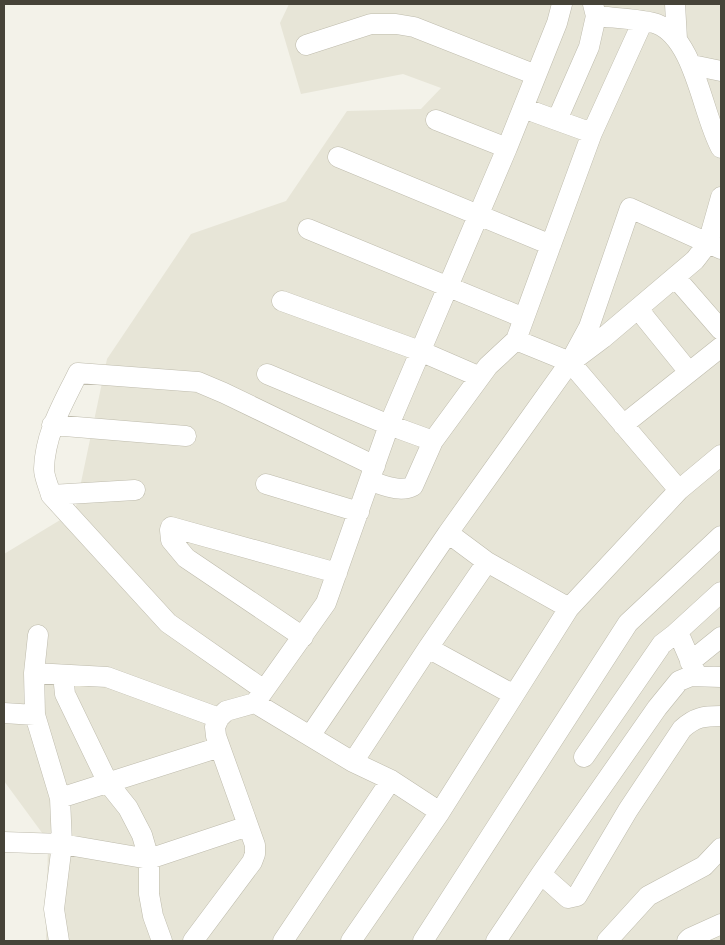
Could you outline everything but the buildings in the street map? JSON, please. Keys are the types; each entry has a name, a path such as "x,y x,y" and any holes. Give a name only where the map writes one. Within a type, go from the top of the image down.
{"street":[{"path":"193,941 252,862 255,854 255,846 220,747 215,727 219,718 226,711 260,696 326,603 389,424 507,148 557,23 562,4"},
{"path":"675,4 677,39"},
{"path":"557,120 589,47 595,10 620,11 643,21 656,23 669,30 677,39 692,65 705,109 721,148"},
{"path":"440,812 391,780 353,762 310,736 168,623 51,495 44,471 47,443 52,425 78,373 198,382 224,393 398,489 407,490 413,486 433,441 488,366 516,340 592,133 643,21"},
{"path":"306,45 371,24 396,24 414,27 536,74"},
{"path":"692,65 721,70"},
{"path":"523,108 592,133"},
{"path":"436,120 507,148"},
{"path":"338,157 551,245"},
{"path":"570,362 603,338 695,260 715,246 721,197"},
{"path":"310,736 448,533 570,362 589,327 630,208 715,246"},
{"path":"308,229 524,318"},
{"path":"675,277 721,330"},
{"path":"282,301 420,351 480,377"},
{"path":"638,309 689,372"},
{"path":"516,340 570,362 679,490"},
{"path":"623,424 721,347"},
{"path":"267,374 433,441"},
{"path":"52,425 186,436"},
{"path":"351,941 440,812 569,608 679,490 721,456"},
{"path":"266,484 359,512"},
{"path":"51,495 135,490"},
{"path":"303,637 186,558 171,540 171,527 337,573"},
{"path":"448,533 487,562 569,608"},
{"path":"423,941 628,622 721,536"},
{"path":"353,762 487,562"},
{"path":"584,758 662,644 721,592"},
{"path":"675,634 681,639 694,669"},
{"path":"38,635 34,673 35,715 60,798 62,844 54,909 59,941"},
{"path":"496,941 657,708 679,681 691,676 694,669 721,637"},
{"path":"428,648 514,695"},
{"path":"694,669 721,677"},
{"path":"34,673 107,677 219,718"},
{"path":"63,674 65,694 108,783 128,808 137,824 149,859 149,894 153,916 162,941"},
{"path":"4,713 35,715"},
{"path":"541,874 568,898 577,896 628,810 682,729 691,721 702,716 721,716"},
{"path":"60,798 220,747"},
{"path":"283,941 391,780"},
{"path":"4,842 62,844 149,859 248,826"},
{"path":"607,941 648,896 704,866 721,849"},
{"path":"687,941 721,924"}],"shaded area":[{"path":"289,4 721,4 721,941 46,941 48,841 4,781 4,554 75,511 107,359 191,234 286,201 347,111 421,109 441,88 403,74 301,94 280,23"}]}
